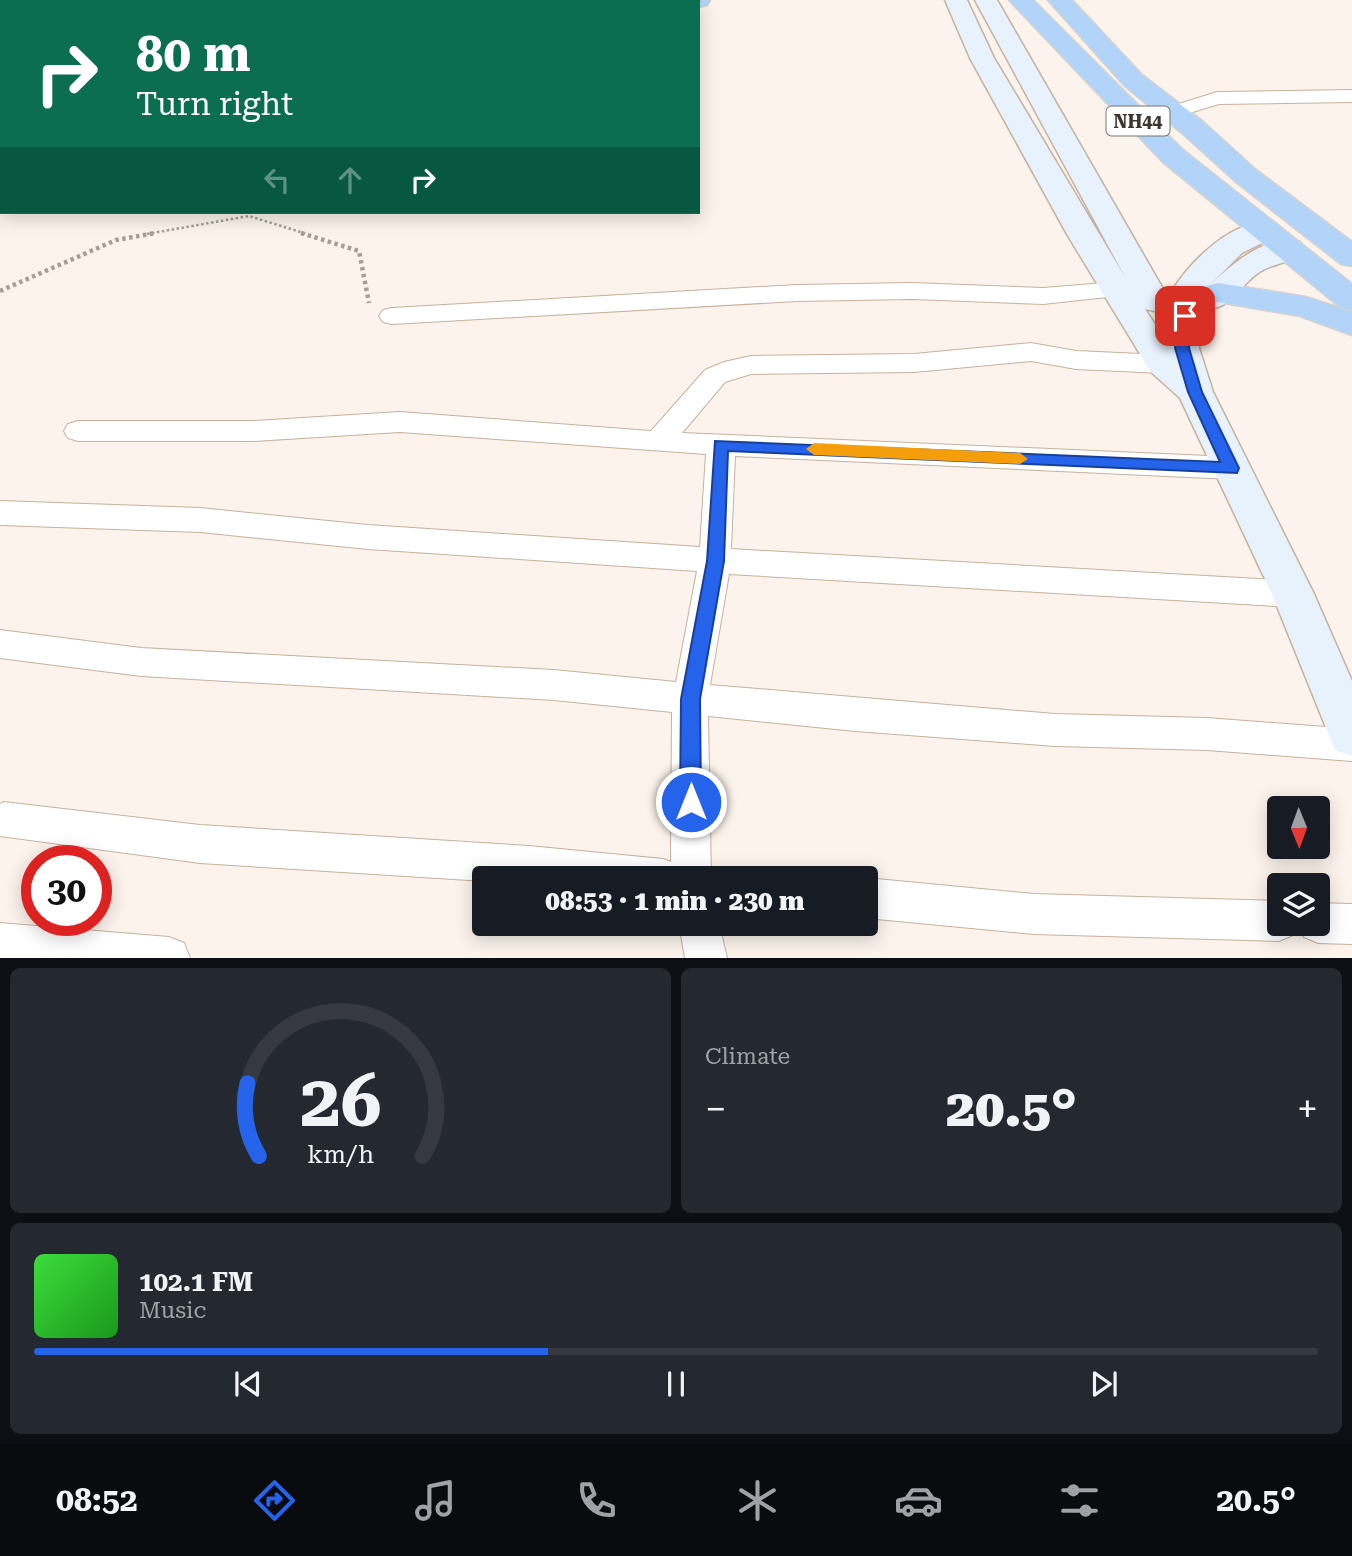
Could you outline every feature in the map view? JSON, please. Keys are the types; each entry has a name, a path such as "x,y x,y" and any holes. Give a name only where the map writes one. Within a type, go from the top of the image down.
{"highway":[{"name":"NH44","path":"1020,0 1173,156 1352,300"},
{"name":"NH44","path":"1059,0 1133,80 1246,176 1352,257"},
{"path":"1207,296 1306,307 1352,324"}],"main road":[{"path":"956,0 982,58 1116,290 1173,356"},
{"path":"986,0 1128,258 1173,356 1195,392 1293,594 1352,735"},
{"path":"1173,356 1185,316 1277,239"}],"street":[{"path":"1173,112 1217,98 1352,96"},
{"path":"392,316 797,293 912,291 1043,296 1116,290"},
{"path":"658,442 715,376 751,365 914,363 1031,352 1044,352 1076,360 1173,356"},
{"path":"78,431 254,431 400,422 658,442 1231,468"},
{"path":"691,866 690,699 715,561 721,445"},
{"path":"0,513 200,520 368,537 715,561 1293,594"},
{"path":"0,644 141,662 554,685 1055,730 1207,734 1352,745"},
{"path":"4,820 200,844 537,866"},
{"path":"878,899 1034,914 1267,921"},
{"path":"1330,923 1352,923"},
{"path":"702,936 706,957"},
{"path":"0,944 169,957"}],"path":[{"path":"0,291 116,240 249,216 359,250 370,309 392,316"}],"slow traffic":[{"path":"814,449 1020,459"}],"route":[{"path":"691,802 690,699 715,561 721,445 1231,468 1195,392 1182,348 1185,316"}]}
